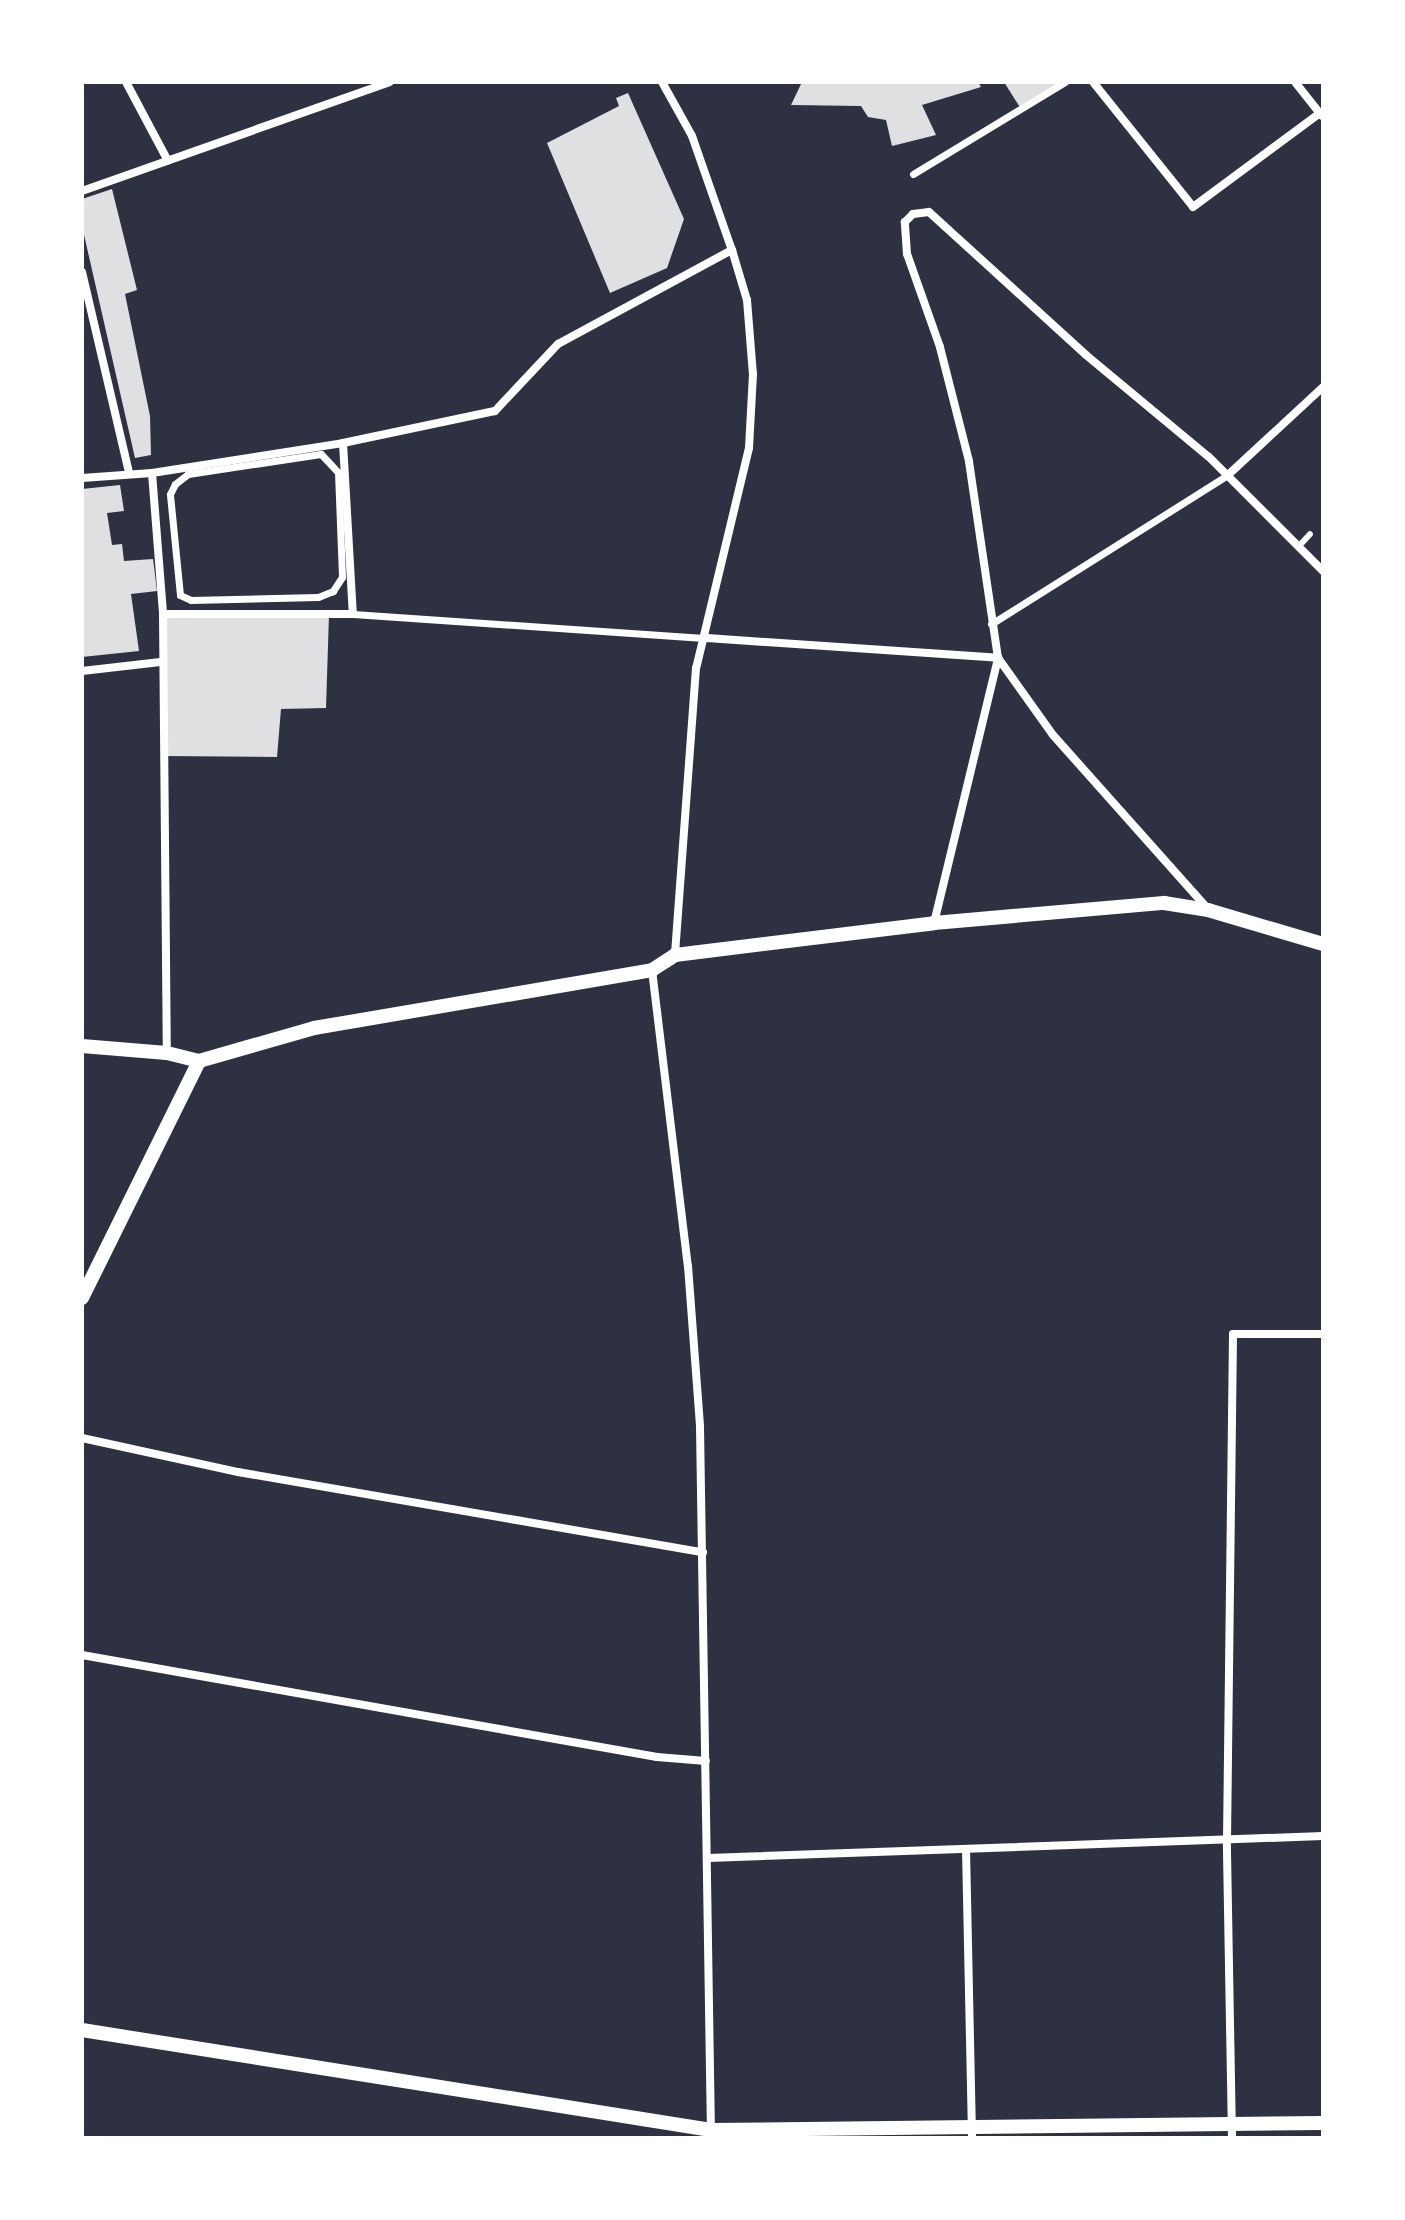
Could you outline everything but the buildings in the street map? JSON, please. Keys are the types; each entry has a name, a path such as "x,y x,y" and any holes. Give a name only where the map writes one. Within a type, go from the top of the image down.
{"street":[{"path":"126,82 168,161"},
{"path":"82,191 389,82"},
{"path":"662,82 692,136 732,250 747,300 753,374 749,448 729,517 707,638 696,668 675,955"},
{"path":"913,174 1065,82"},
{"path":"1093,82 1193,207 1322,115 1295,82"},
{"path":"1208,910 1053,735 998,658 969,461 940,347 907,254 905,222 913,214 929,212 1228,475 1323,571"},
{"path":"82,478 129,472 152,473 343,443 495,411 558,344 732,250"},
{"path":"82,272 129,472"},
{"path":"991,624 1228,475 1323,387"},
{"path":"343,443 353,614"},
{"path":"321,454 331,459 338,472 342,577 333,591 318,597 191,600 180,595 170,494 175,484 188,474 321,454"},
{"path":"152,473 163,614 160,662 167,1053"},
{"path":"163,614 353,614 998,658"},
{"path":"934,923 998,658"},
{"path":"82,671 160,662"},
{"path":"82,1046 167,1053 199,1061 314,1028 652,970 675,955 934,923 1136,904 1208,910 1323,944"},
{"path":"652,970 688,1266 703,1552 711,2134"},
{"path":"82,1298 199,1061"},
{"path":"1232,2131 1227,1840 1233,1334 1323,1334"},
{"path":"82,1438 238,1472 703,1552"},
{"path":"82,1655 643,1755 706,1761"},
{"path":"708,1858 1323,1836"},
{"path":"966,1849 972,2132"},
{"path":"82,2030 711,2134 1232,2131 1323,2123"}],"lane":[{"path":"1299,546 1310,534"}]}
